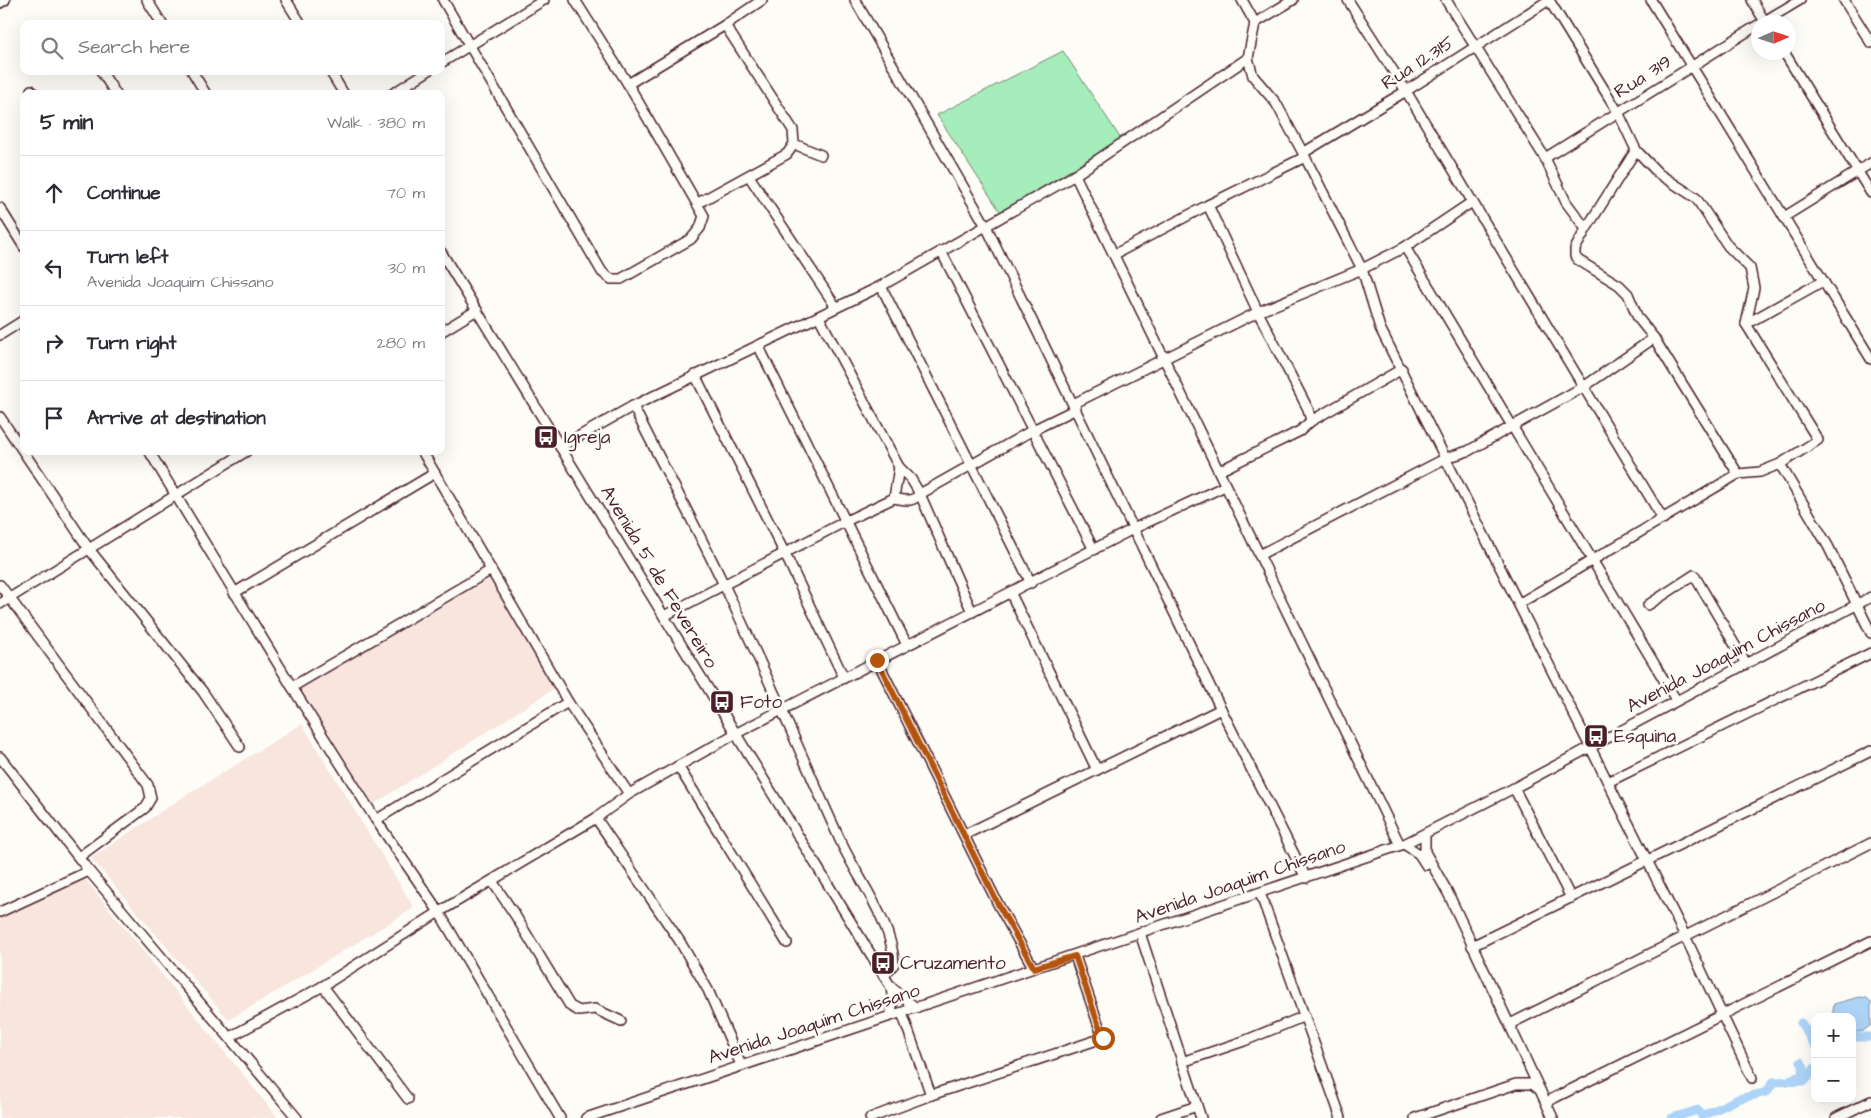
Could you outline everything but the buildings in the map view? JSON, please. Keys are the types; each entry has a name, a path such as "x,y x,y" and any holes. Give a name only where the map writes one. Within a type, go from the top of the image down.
{"street":[{"path":"0,3 5,0"},
{"path":"147,0 160,20"},
{"path":"286,0 298,20"},
{"path":"443,0 602,272 611,279 621,279 692,239 700,228 704,216 628,84 575,0"},
{"path":"445,61 544,0"},
{"path":"628,84 725,26 762,0"},
{"path":"854,0 986,226 1133,530 1306,878"},
{"path":"1242,0 1255,23 1248,58 1253,76 1276,103 1362,268 1380,328 1686,936 1721,1015 1752,1078"},
{"path":"1255,23 1293,0"},
{"path":"1348,0 1406,91 1585,386 1663,519"},
{"path":"1446,0 1545,158 1566,202 1586,229"},
{"path":"1520,603 1738,474 1760,472 1780,464 1818,440 1746,324 1754,288 1750,268 1728,246 1696,198 1659,174 1636,150 1618,112 1549,0"},
{"name":"Rua 12.315","path":"1115,254 1304,155 1549,0"},
{"path":"1651,0 1870,356"},
{"path":"1752,0 1759,15"},
{"name":"Rua 319","path":"1776,15 1800,0"},
{"path":"1844,0 1871,43"},
{"path":"698,203 787,154 794,144 793,130 725,26"},
{"name":"Rua 319","path":"1545,158 1751,30"},
{"path":"560,447 632,406 881,286 1075,175 1248,58"},
{"path":"1789,60 1871,193"},
{"path":"104,75 113,90"},
{"path":"194,75 204,90"},
{"path":"332,75 342,90"},
{"path":"398,90 422,75"},
{"path":"794,144 821,155"},
{"path":"1636,150 1586,229 1575,249 1575,256 1578,260 1619,285 1628,294 1638,318 1654,338 1738,474"},
{"path":"1784,217 1871,163"},
{"path":"1075,175 1166,358 1225,486 1402,844 1419,854 1452,905 1553,1118"},
{"path":"749,176 836,307"},
{"path":"664,616 724,583 894,498 908,501 915,499 920,494 972,463 1166,358 1258,312 1362,268 1405,247 1472,202"},
{"path":"1208,205 1258,312 1308,409 1311,420"},
{"path":"0,208 20,240"},
{"path":"1405,247 1510,427 1593,560 1676,700"},
{"path":"941,250 1094,550"},
{"name":"Avenida 5 de Fevereiro","path":"445,258 891,986 916,1008"},
{"path":"1746,324 1824,281"},
{"path":"881,286 1032,583"},
{"path":"445,330 477,310"},
{"path":"819,317 899,467 911,479 920,494 972,612"},
{"path":"0,335 20,322"},
{"path":"1259,555 1446,458 1468,451 1585,386 1654,338"},
{"path":"758,345 907,645"},
{"path":"1218,471 1300,431 1311,420 1402,369"},
{"path":"695,375 785,554 844,678"},
{"path":"632,406 724,583 841,842 891,944 894,964 883,973"},
{"path":"0,417 20,447"},
{"path":"26,455 89,549 203,692 240,746"},
{"path":"151,455 292,687 376,820 439,912 560,1118"},
{"path":"0,604 240,455"},
{"path":"424,455 568,702 629,794"},
{"path":"1780,464 1828,546 1871,633"},
{"path":"894,498 899,467"},
{"path":"234,593 435,473"},
{"path":"230,1037 323,986 439,912 596,818 629,794 735,734 1133,530 1225,486"},
{"path":"292,687 490,570"},
{"path":"1648,605 1694,575 1746,664"},
{"path":"0,585 148,784 151,798 145,808 79,857"},
{"path":"1011,594 1097,770"},
{"name":"Avenida Joaquim Chissano","path":"586,1118 741,1065 1075,956 1402,844 1514,788 1871,597"},
{"path":"1608,782 1871,653"},
{"path":"877,660 964,835 1034,968"},
{"path":"376,820 568,702"},
{"path":"964,835 1221,709"},
{"path":"1472,946 1871,751"},
{"path":"0,757 89,871 297,1118"},
{"path":"678,766 787,943"},
{"path":"1514,788 1571,898"},
{"path":"596,818 679,940 708,990 741,1065"},
{"path":"1425,834 1425,852 1448,893 1452,905"},
{"path":"1510,1024 1871,843"},
{"path":"0,912 89,871"},
{"path":"492,881 515,915 570,1006 579,1011 595,1010 620,1021"},
{"path":"1260,893 1341,1118"},
{"path":"1140,933 1201,1118"},
{"path":"1546,1102 1871,941"},
{"path":"870,1118 931,1095 1103,1038 1075,956"},
{"path":"323,986 408,1099"},
{"path":"890,1016 893,1002 891,986"},
{"path":"902,1013 931,1095"},
{"path":"1182,1062 1244,1041 1305,1016"},
{"path":"1415,1118 1516,1084 1522,1080 1527,1062"},
{"path":"1516,1084 1532,1084 1540,1090"},
{"path":"1839,1117 1871,1101"},
{"path":"1161,1118 1197,1106"}],"shaded area":[{"path":"492,577 555,688 374,804 298,690"},
{"path":"302,724 414,908 229,1020 91,858 182,798"},
{"path":"84,878 278,1118 0,1118 0,915"}],"green space":[{"path":"1063,51 1121,139 1001,213 937,115"}],"water":[{"path":"1859,997 1867,998 1871,1002 1871,1025 1863,1031 1856,1032 1856,1013 1833,1013 1834,1004"}],"waterway":[{"path":"1801,1023 1811,1039"},
{"path":"1856,1037 1871,1037"},
{"path":"1791,1079 1801,1076 1804,1067 1801,1062"},
{"path":"1672,1118 1698,1110 1702,1116 1738,1099 1767,1092 1773,1082 1805,1081 1811,1073"}],"place":[{"name":"Igreja","path":"546,437"},
{"name":"Foto","path":"722,702"},
{"name":"Esquina","path":"1596,736"},
{"name":"Cruzamento","path":"883,963"}],"route":[{"path":"877,660 998,904 1034,968 1075,956 1103,1038"}]}
